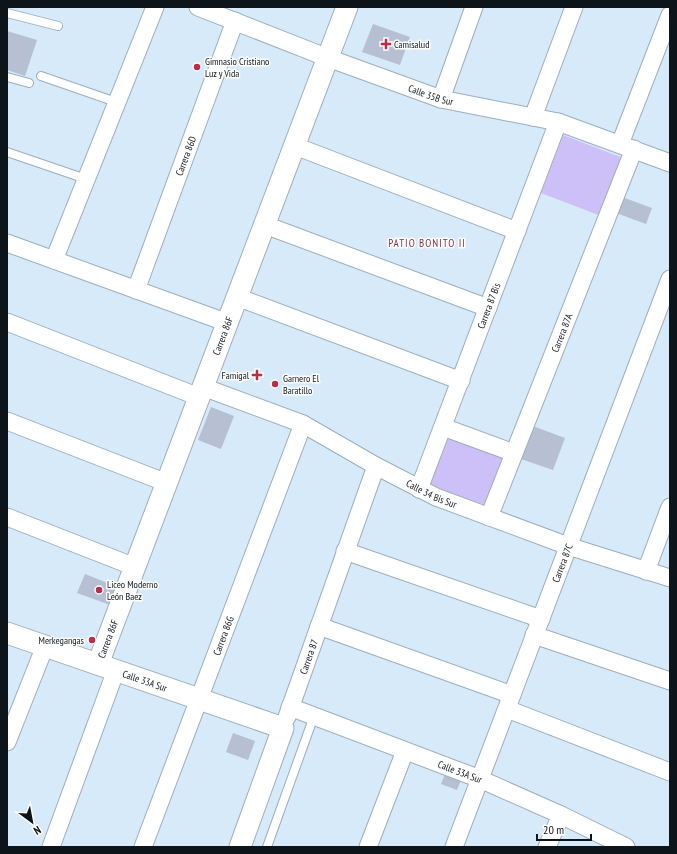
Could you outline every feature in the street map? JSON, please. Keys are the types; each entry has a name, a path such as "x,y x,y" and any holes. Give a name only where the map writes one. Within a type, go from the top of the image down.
{"street":[{"path":"54,260 155,7"},
{"name":"Calle 35B Sur","path":"198,7 328,58 441,99 558,122 670,163"},
{"name":"Carrera 86F","path":"51,847 107,667 136,567 347,7"},
{"path":"441,99 474,7"},
{"path":"533,117 574,7"},
{"name":"Carrera 87A","path":"488,517 514,453 627,147 670,15"},
{"name":"Carrera 86D","path":"136,290 234,21"},
{"name":"Carrera 87 Bis","path":"419,489 558,122"},
{"path":"294,146 517,231"},
{"path":"265,225 488,308"},
{"path":"7,243 228,323"},
{"name":"Carrera 87C","path":"454,847 670,278"},
{"path":"237,297 461,381"},
{"name":"Calle 34 Bis Sur","path":"7,322 201,392 303,424 376,466 436,497 568,546 670,578"},
{"path":"7,421 167,483"},
{"name":"Carrera 86G","path":"143,847 303,424"},
{"path":"443,427 514,453"},
{"name":"Carrera 87","path":"240,847 376,466"},
{"path":"646,570 670,507"},
{"path":"7,517 136,567"},
{"path":"345,551 541,619"},
{"path":"319,626 509,702 670,772"},
{"name":"Calle 33A Sur","path":"7,633 283,728"},
{"path":"534,635 670,681"},
{"path":"7,742 45,646"},
{"name":"Calle 33A Sur","path":"290,707 480,779 561,815 626,847"},
{"path":"368,847 405,751"},
{"path":"547,847 561,815"}],"lane":[{"path":"7,13 58,26"},
{"path":"41,76 116,102"},
{"path":"7,77 29,83"},
{"path":"7,152 86,179"},
{"path":"267,847 314,716"}],"shaded area":[{"path":"563,135 623,158 601,216 541,193"},
{"path":"446,435 503,456 485,505 427,484"}],"building":[{"name":"Camisalud","path":"373,24 410,37 400,65 362,52"},
{"path":"7,31 37,40 25,76 7,70"},
{"path":"622,197 652,208 646,224 616,213"},
{"path":"211,407 234,416 221,449 198,440"},
{"path":"530,425 565,438 553,470 518,458"},
{"name":"Liceo Moderno León Baez","path":"85,574 120,588 113,606 77,593"},
{"path":"233,733 255,741 248,760 226,752"},
{"path":"445,774 461,780 457,790 441,784"}],"place":[{"name":"Camisalud","path":"386,44"},
{"name":"Gimnasio Cristiano Luz y Vida","path":"197,67"},
{"name":"Famigal","path":"257,375"},
{"name":"Garnero El Baratillo","path":"275,384"},
{"name":"Liceo Moderno León Baez","path":"99,590"},
{"name":"Merkegangas","path":"92,640"}],"district":[{"name":"PATIO BONITO II","path":"427,243"}]}
